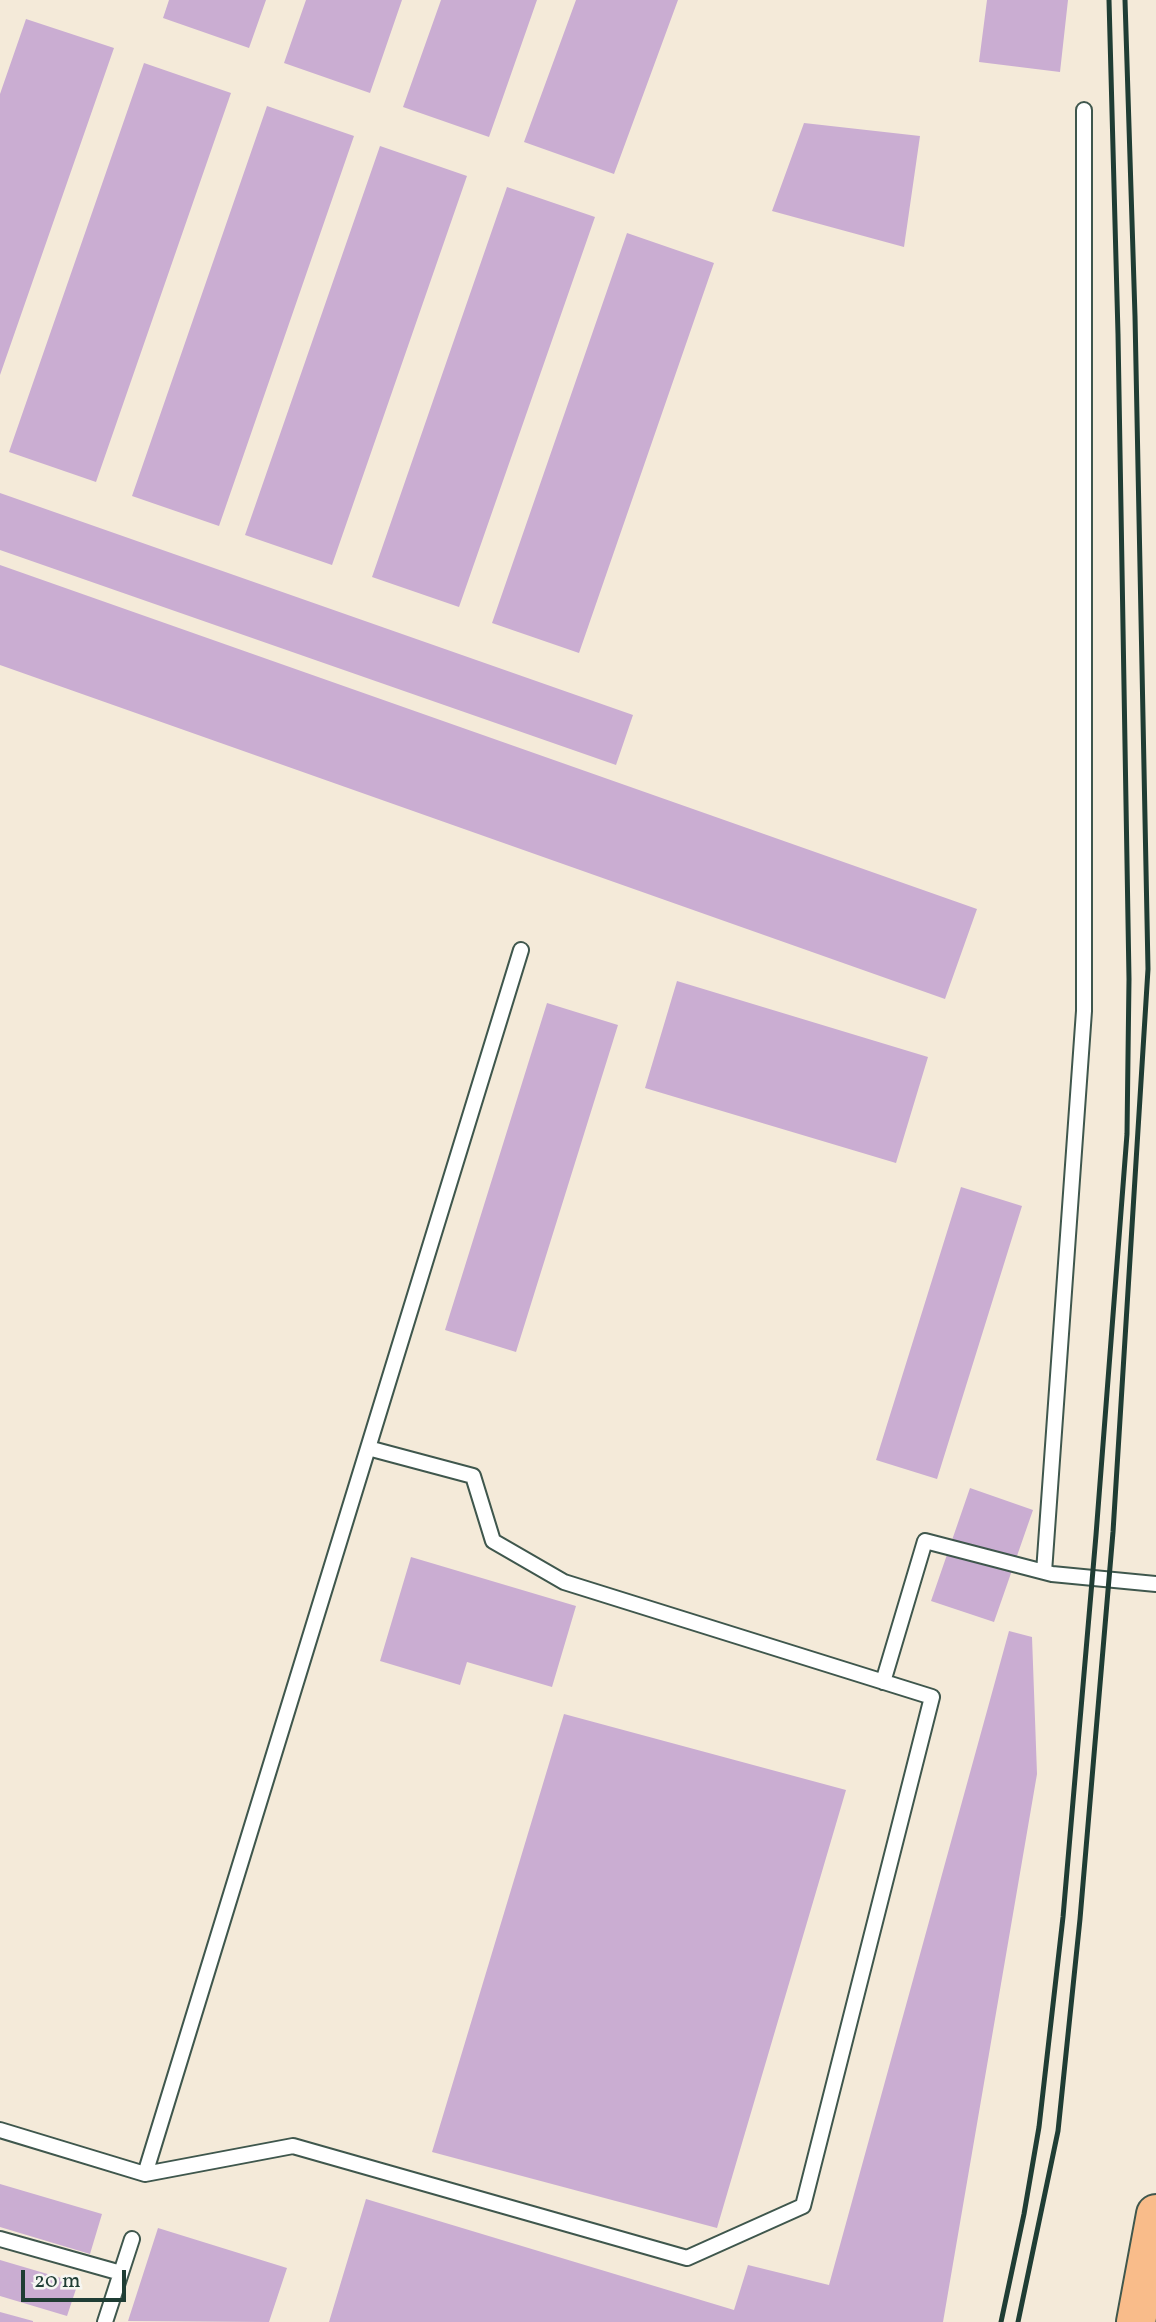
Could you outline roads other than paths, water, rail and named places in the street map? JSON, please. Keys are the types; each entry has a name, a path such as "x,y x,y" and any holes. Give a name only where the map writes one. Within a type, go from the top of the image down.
{"highway":[{"path":"1136,2322 1156,2214"}],"lane":[{"path":"1044,1572 1084,1011 1084,110"},
{"path":"145,2174 521,950"},
{"path":"0,2130 145,2174 293,2146 687,2258 803,2206 932,1697 564,1582 493,1541 473,1476 368,1448"},
{"path":"883,1682 925,1541 1044,1572 1156,1584"},
{"path":"0,2239 121,2273"},
{"path":"105,2322 132,2239"}],"railway":[{"path":"1001,2322 1039,2127 1063,1917 1127,1134 1129,979 1118,334 1109,0"},
{"path":"1018,2322 1058,2131 1080,1919 1113,1532 1148,969 1135,316 1125,0"}]}
